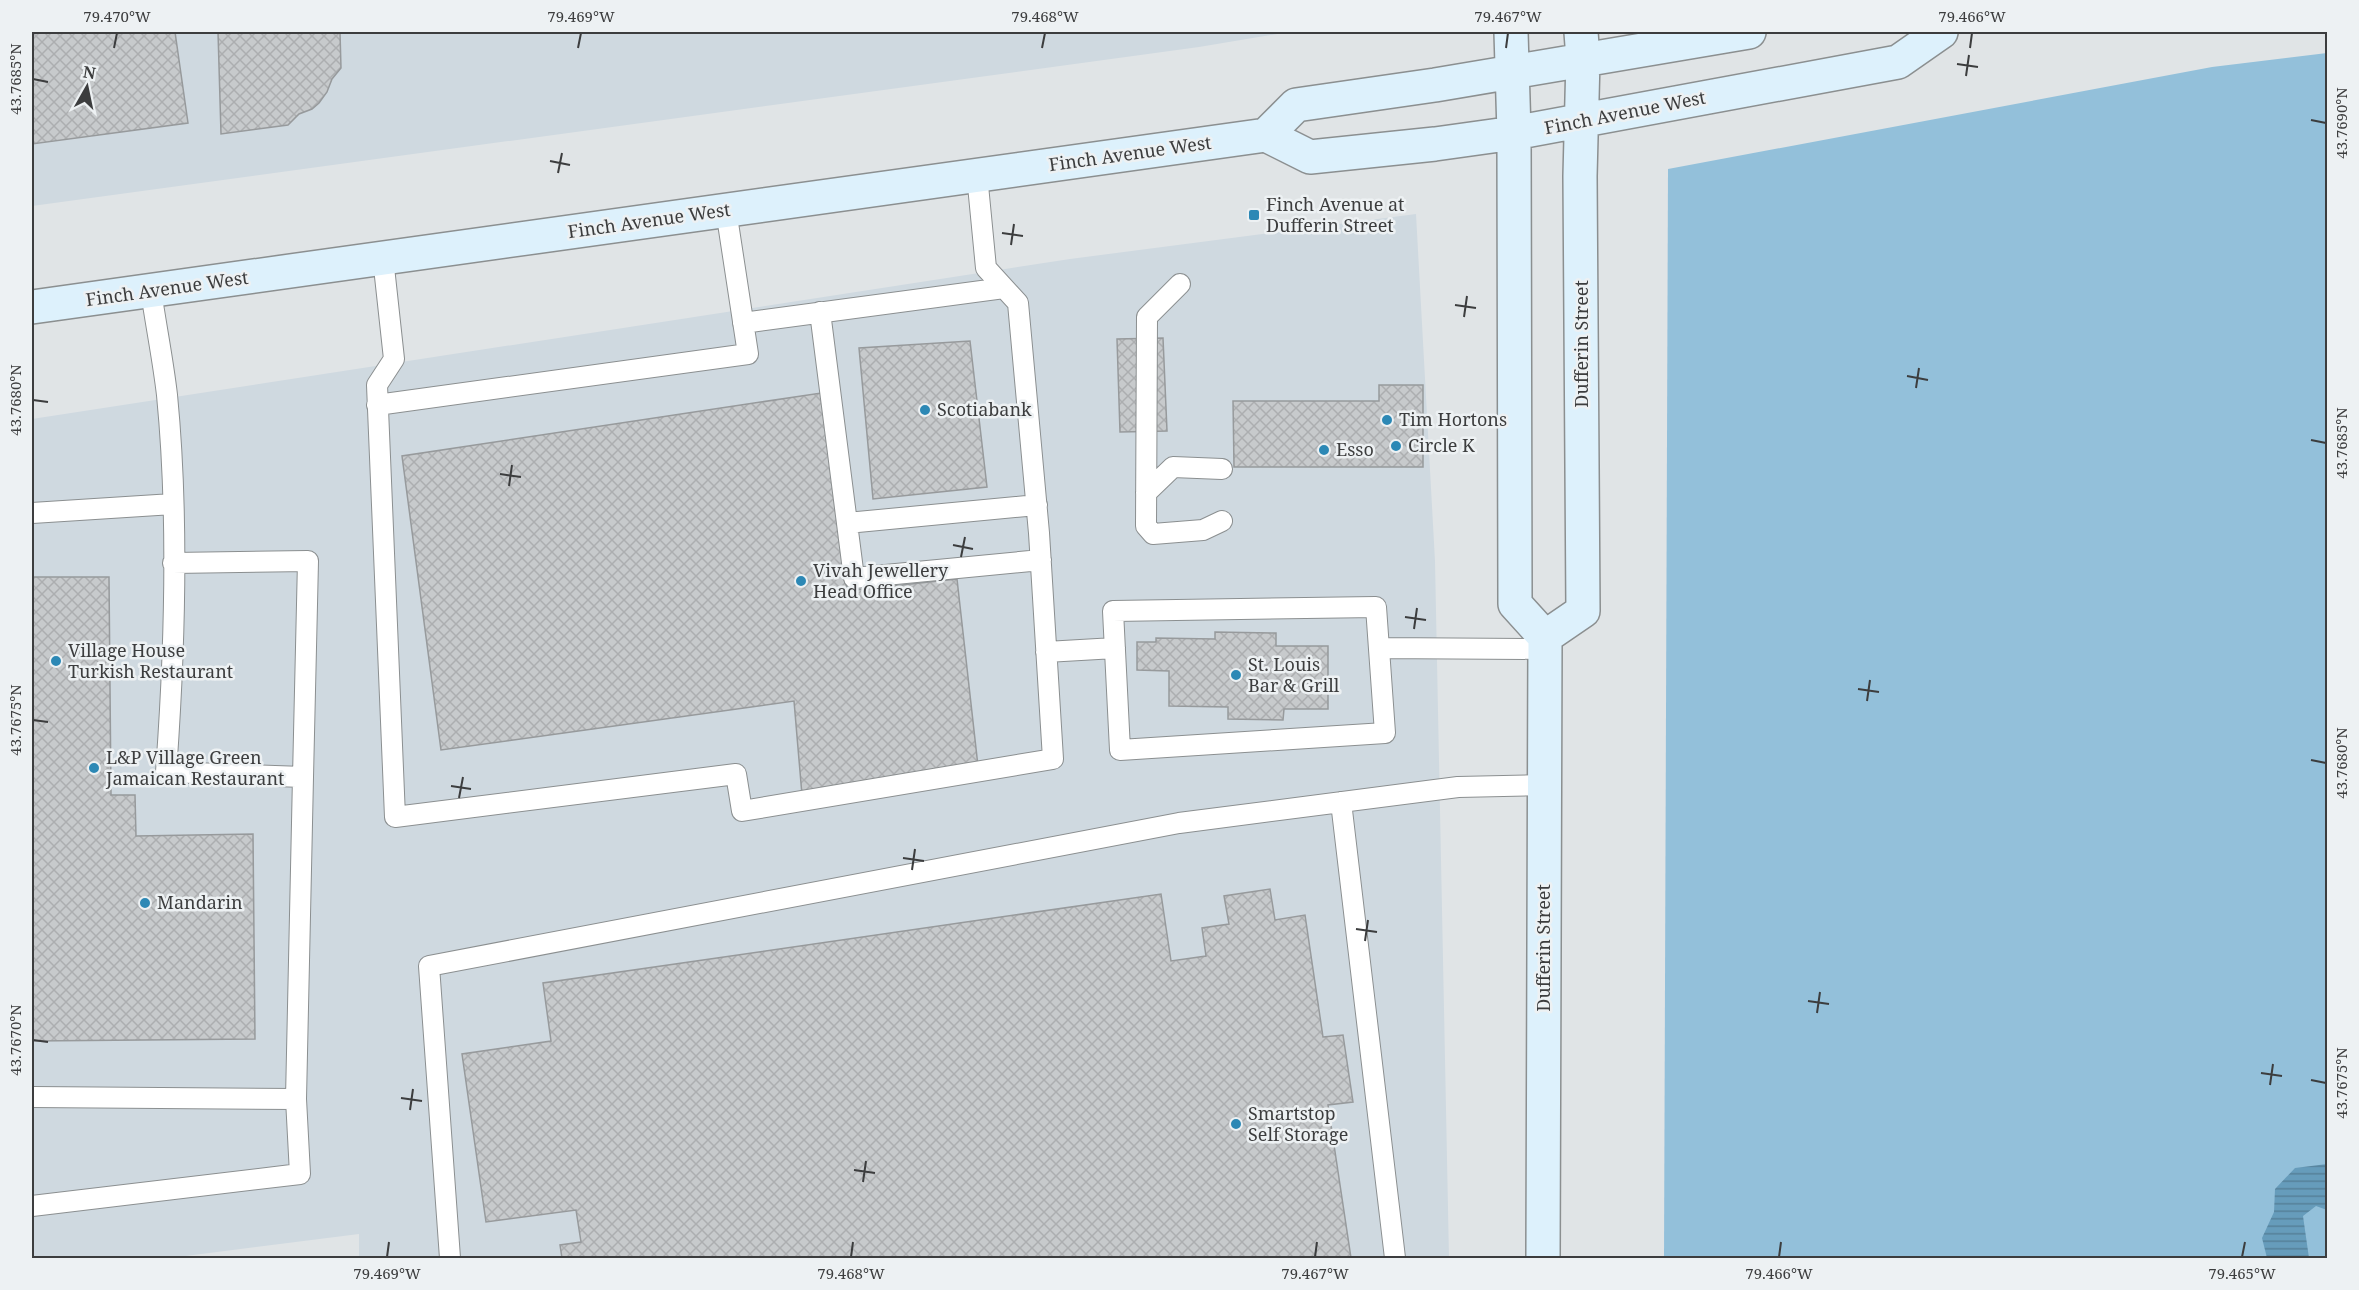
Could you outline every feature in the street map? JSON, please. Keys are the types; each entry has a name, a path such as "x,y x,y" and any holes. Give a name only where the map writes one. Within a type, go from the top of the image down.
{"main road":[{"path":"1511,32 1514,134 1515,603 1545,643"},
{"path":"1266,135 1296,105 1513,72 1582,45 1749,32"},
{"name":"Finch Avenue West","path":"32,307 1266,135 1310,158 1514,134 1898,62 1941,32"},
{"name":"Dufferin Street","path":"1543,1258 1545,643 1583,611 1582,45"}],"lane":[{"path":"384,258 394,359 377,385 377,405 395,817 736,774 742,811 1053,759 1037,505 1018,303 986,268 977,175"},
{"path":"377,405 748,354 726,210"},
{"path":"1180,284 1147,317 1146,526 1153,534 1203,530 1222,521"},
{"path":"743,323 1004,288"},
{"path":"151,291 166,394 173,504 174,669 166,772 303,777"},
{"path":"820,312 854,578 1041,560"},
{"path":"1146,493 1173,467 1222,469"},
{"path":"32,513 173,504"},
{"path":"847,523 1037,505"},
{"path":"32,1206 300,1174 296,1099 308,561 173,563"},
{"path":"1376,607 1379,648 1384,733 1120,750 1113,611 1376,607"},
{"path":"1379,648 1545,643"},
{"path":"1046,652 1115,648"},
{"path":"450,1258 429,966 1179,823 1458,787 1545,785"},
{"path":"1341,802 1395,1258"},
{"path":"32,1097 296,1099"}],"shaded area":[{"path":"32,32 1289,32 1199,47 32,206"},
{"path":"2327,53 2327,1258 1664,1258 1668,169 2212,67"},
{"path":"1416,214 1435,561 1449,1258 359,1258 359,1234 170,1258 32,1258 32,419 1070,259"},
{"path":"2327,1164 2327,1210 2316,1206 2303,1216 2309,1258 2267,1258 2262,1238 2274,1212 2275,1189 2295,1168"}],"building":[{"path":"32,32 175,32 188,123 32,144"},
{"path":"218,32 340,32 341,68 319,103 312,109 299,114 288,125 221,134"},
{"path":"1163,338 1167,431 1120,432 1117,339"},
{"path":"970,341 987,487 873,499 859,348"},
{"path":"1379,385 1423,385 1423,467 1234,467 1233,401 1379,401"},
{"path":"821,393 847,591 957,579 978,766 802,795 794,701 441,750 402,456"},
{"path":"32,577 109,577 111,795 135,795 136,836 253,834 255,1039 32,1041"},
{"path":"1215,632 1276,633 1276,646 1328,646 1328,709 1284,709 1283,720 1228,719 1228,707 1169,706 1169,671 1137,670 1137,642 1156,642 1156,638 1215,639"},
{"path":"1270,889 1275,920 1305,915 1323,1037 1343,1035 1353,1102 1328,1105 1351,1258 562,1258 560,1245 581,1242 576,1210 486,1222 462,1054 551,1041 543,983 1161,894 1171,961 1206,956 1202,928 1229,924 1224,896"}],"place":[{"name":"Finch Avenue at Dufferin Street","path":"1254,215"},
{"name":"Scotiabank","path":"925,410"},
{"name":"Tim Hortons","path":"1387,420"},
{"name":"Circle K","path":"1396,446"},
{"name":"Esso","path":"1324,450"},
{"name":"Vivah Jewellery Head Office","path":"801,581"},
{"name":"Village House Turkish Restaurant","path":"56,661"},
{"name":"St. Louis Bar & Grill","path":"1236,675"},
{"name":"L&P Village Green Jamaican Restaurant","path":"94,768"},
{"name":"Mandarin","path":"145,903"},
{"name":"Smartstop Self Storage","path":"1236,1124"}]}
